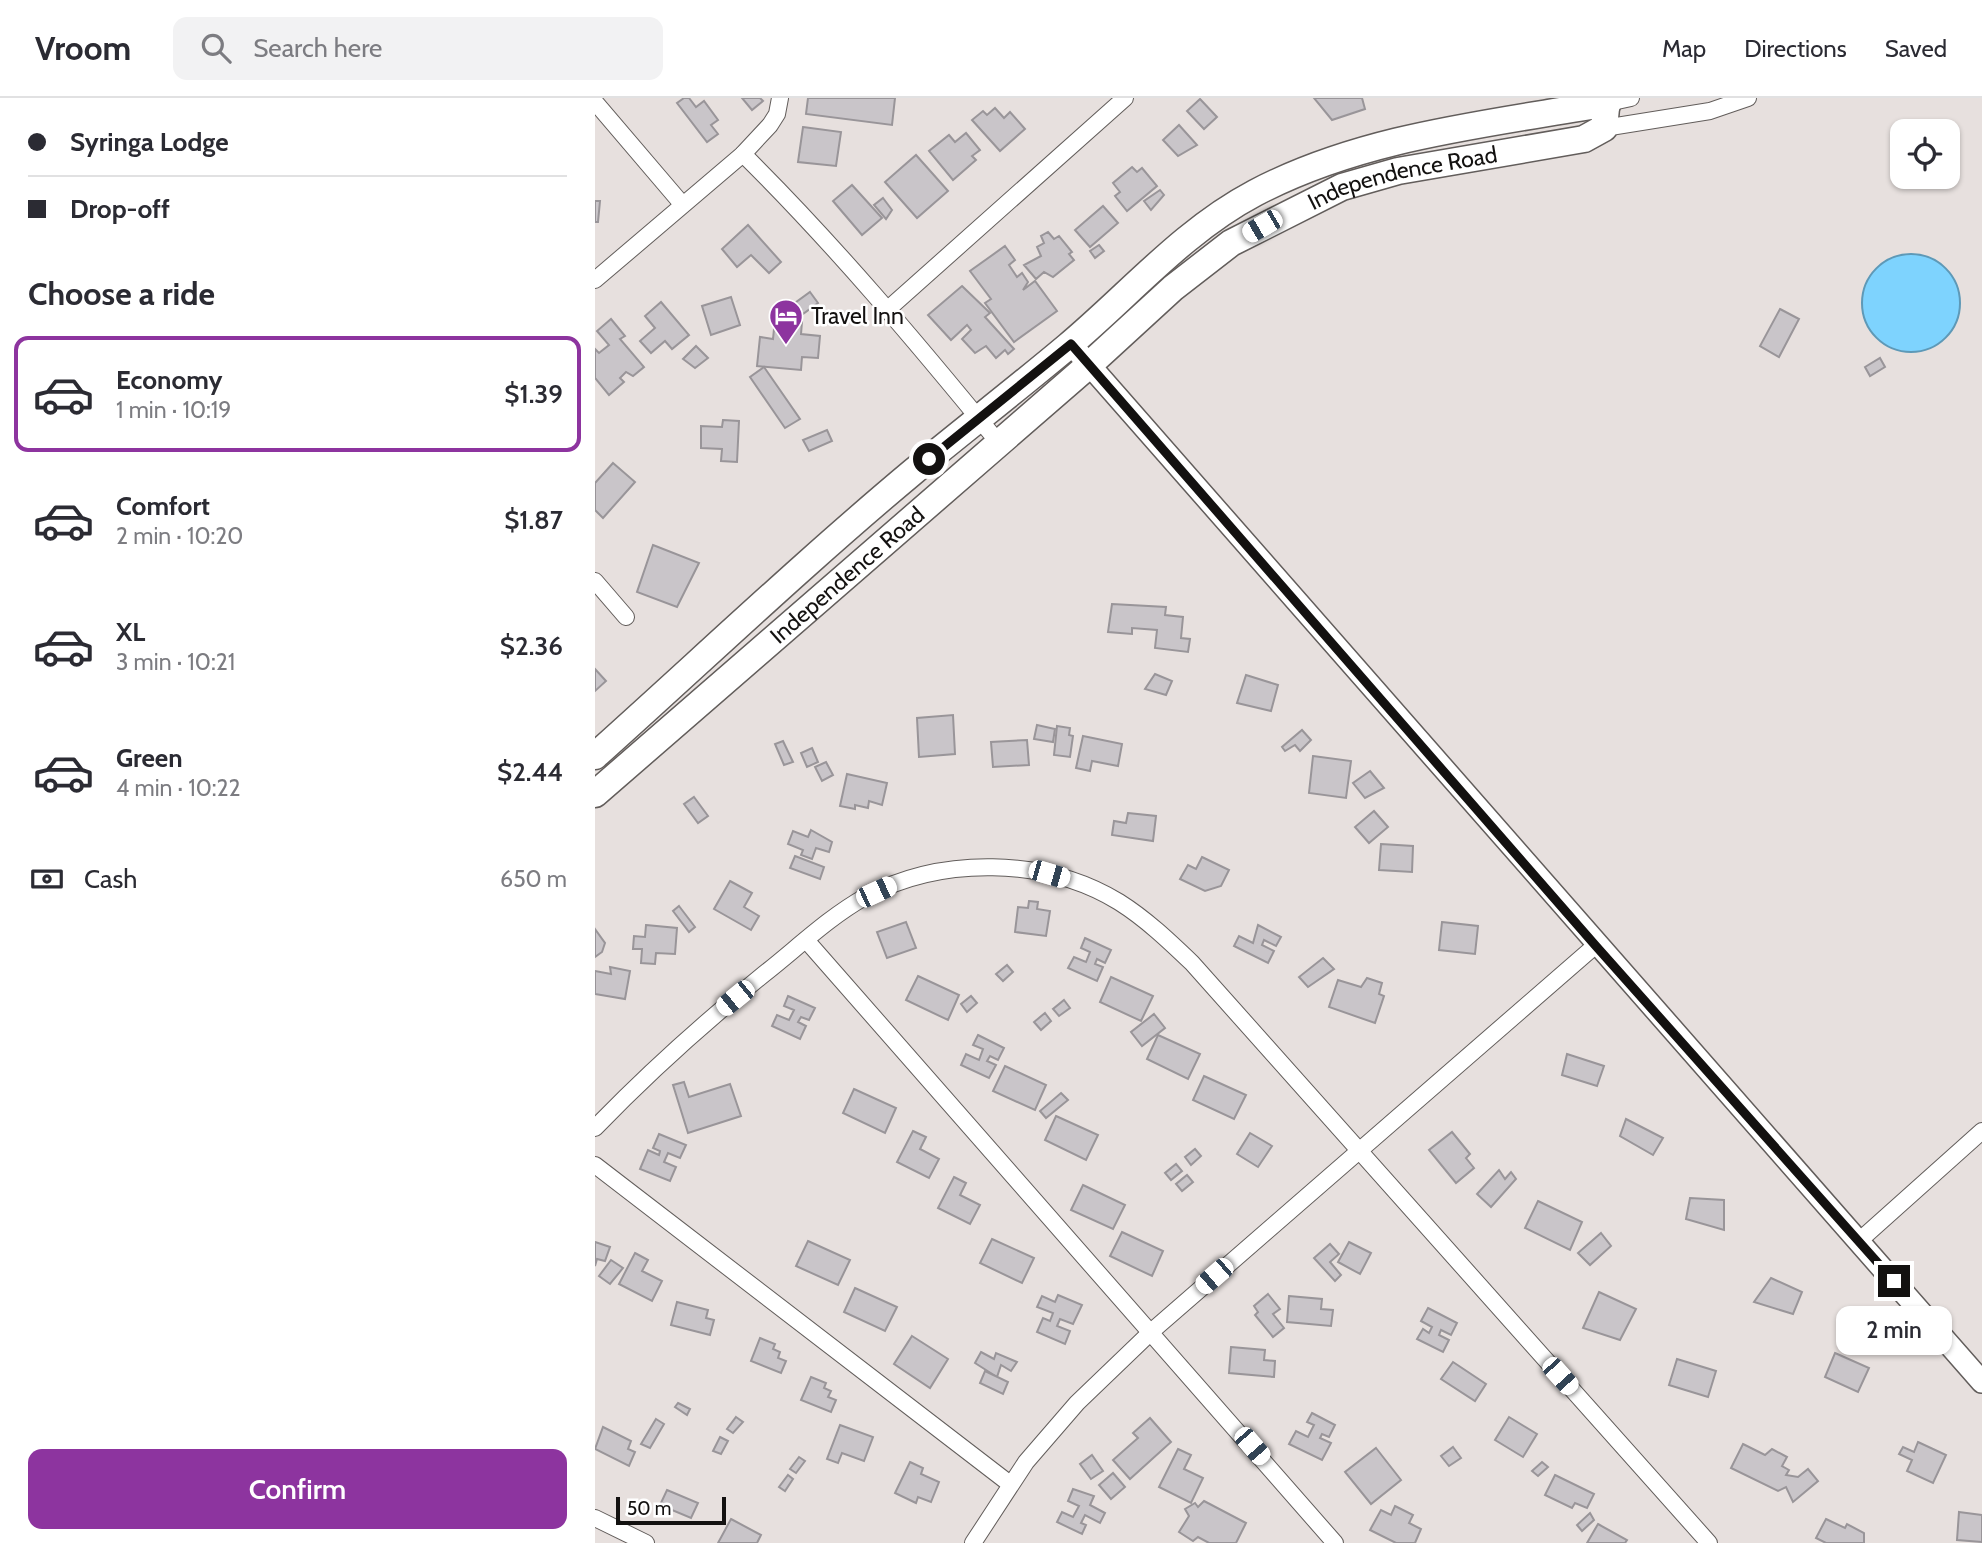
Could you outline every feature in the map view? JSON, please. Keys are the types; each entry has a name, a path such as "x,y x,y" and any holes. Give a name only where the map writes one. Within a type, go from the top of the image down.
{"main road":[{"path":"1515,120 1543,109 1555,98"},
{"name":"Independence Road","path":"595,756 913,472 1071,344 1159,262 1254,194 1337,158 1395,142 1515,120 1613,107"},
{"name":"Independence Road","path":"595,794 1089,365 1173,288 1231,243 1342,187 1398,171 1584,139 1613,107"}],"street":[{"path":"595,280 743,154 770,125 777,114 780,98"},
{"path":"887,310 1125,98"},
{"name":"Independence Road","path":"1613,107 1710,111 1748,98"},
{"path":"595,102 682,204"},
{"path":"743,154 787,197 998,442"},
{"path":"1071,344 1595,945 1982,1382"},
{"path":"595,581 626,617"},
{"path":"595,1128 717,1012 863,898 921,876 970,869 1017,868 1084,884 1151,924 1192,962 1709,1543"},
{"path":"806,940 1152,1331 1335,1543"},
{"path":"973,1543 1010,1483 1059,1422 1152,1331 1595,945"},
{"path":"1859,1241 1982,1131"},
{"path":"595,1165 1010,1483"},
{"path":"595,1518 646,1543"}],"water":[{"path":"1901,254 1921,254 1946,268 1957,284 1960,303 1957,322 1946,338 1921,352 1901,352 1884,344 1870,330 1862,313 1862,293 1870,276 1884,262"}],"building":[{"path":"689,98 696,107 704,101 718,120 711,125 718,134 707,142 677,103"},
{"path":"742,98 760,98 763,101 752,110"},
{"path":"808,98 895,98 892,125 806,114"},
{"path":"1314,98 1362,98 1365,109 1332,120"},
{"path":"1200,99 1217,117 1204,129 1187,111"},
{"path":"995,108 1004,118 1010,112 1025,129 1000,151 972,120 983,111 987,115"},
{"path":"1179,125 1197,145 1178,156 1163,140"},
{"path":"803,127 841,132 836,166 798,162"},
{"path":"966,133 980,150 972,156 976,160 953,180 929,151 949,135 955,142"},
{"path":"916,155 948,191 917,218 885,182"},
{"path":"1132,167 1137,172 1142,168 1157,186 1127,211 1115,196 1120,192 1113,183"},
{"path":"852,185 882,218 862,235 833,201"},
{"path":"1160,190 1164,195 1151,210 1144,201"},
{"path":"883,198 892,210 886,219 874,205"},
{"path":"595,201 600,201 598,222 595,222"},
{"path":"1103,206 1118,223 1090,247 1075,230"},
{"path":"748,225 781,262 769,273 751,255 737,267 722,249"},
{"path":"1048,232 1054,239 1059,236 1072,252 1069,254 1074,260 1053,277 1044,272 1036,279 1024,265 1041,256 1037,247 1044,243 1041,236"},
{"path":"1099,245 1104,251 1095,258 1090,251"},
{"path":"1005,246 1015,260 1009,265 1017,277 1022,273 1028,282 1023,290 1035,281 1057,311 1014,342 985,303 991,299 970,271"},
{"path":"962,286 990,313 985,317 1014,349 1008,354 1005,350 996,358 986,346 975,353 962,339 971,330 967,325 951,340 928,315"},
{"path":"810,292 818,303 796,319 788,308"},
{"path":"731,297 740,325 711,335 702,306"},
{"path":"661,302 689,335 672,349 665,341 651,353 640,341 655,328 645,316"},
{"path":"1780,309 1799,319 1779,357 1760,346"},
{"path":"611,319 625,336 620,339 644,367 633,376 626,372 620,378 624,382 609,395 595,378 595,349 599,353 609,345 597,331"},
{"path":"775,319 802,322 801,334 820,336 818,358 802,357 801,370 757,366 760,337 773,339"},
{"path":"696,346 708,358 695,368 683,359"},
{"path":"1880,358 1885,367 1870,376 1865,367"},
{"path":"764,367 800,419 785,428 750,377"},
{"path":"723,420 739,421 737,462 721,461 722,449 701,448 701,426 722,427"},
{"path":"827,430 832,441 809,451 803,440"},
{"path":"613,463 635,482 603,518 595,510 595,483"},
{"path":"653,545 699,563 677,607 637,592"},
{"path":"1112,604 1166,607 1165,615 1183,617 1181,638 1190,639 1188,652 1155,648 1157,630 1132,628 1132,634 1108,632"},
{"path":"595,669 606,681 595,691"},
{"path":"1155,674 1172,681 1166,695 1145,689"},
{"path":"1246,675 1278,685 1271,711 1237,703"},
{"path":"953,715 955,754 919,757 917,718"},
{"path":"1037,725 1055,729 1053,742 1034,739"},
{"path":"1057,726 1070,728 1069,735 1073,736 1070,757 1054,755"},
{"path":"1302,730 1311,740 1300,751 1295,745 1285,751 1282,747"},
{"path":"1083,736 1122,744 1118,766 1092,761 1090,771 1076,768"},
{"path":"1027,740 1029,765 993,767 991,742"},
{"path":"783,741 793,762 784,765 775,744"},
{"path":"812,748 818,762 807,767 801,753"},
{"path":"1313,756 1351,761 1346,798 1309,793"},
{"path":"826,762 833,775 822,781 815,767"},
{"path":"1370,771 1384,788 1365,798 1353,783"},
{"path":"847,774 887,783 882,805 869,801 868,808 840,806"},
{"path":"694,797 708,816 698,823 684,804"},
{"path":"1374,811 1388,827 1369,843 1355,827"},
{"path":"1128,813 1156,816 1153,841 1112,835 1114,821 1126,823"},
{"path":"811,830 832,842 829,852 816,848 812,859 801,855 803,850 788,844 793,831 808,837"},
{"path":"1381,844 1413,846 1412,872 1379,870"},
{"path":"795,856 824,867 820,879 790,868"},
{"path":"1202,857 1229,870 1221,886 1205,891 1180,879 1188,865 1196,869"},
{"path":"730,881 752,893 744,907 759,916 751,930 714,909"},
{"path":"1029,901 1038,902 1037,909 1050,911 1046,936 1015,932 1018,907 1028,908"},
{"path":"679,906 695,927 689,932 673,911"},
{"path":"906,922 916,948 887,958 877,932"},
{"path":"1442,922 1478,926 1475,954 1439,950"},
{"path":"646,925 677,928 675,954 656,953 655,964 641,963 642,949 633,949 634,936 645,937"},
{"path":"1258,925 1281,937 1276,946 1264,940 1262,945 1274,951 1268,963 1234,946 1239,936 1253,943"},
{"path":"595,929 605,943 602,952 595,957"},
{"path":"1085,938 1111,950 1105,963 1097,959 1095,964 1103,967 1097,981 1068,968 1074,957 1086,962 1090,952 1081,948"},
{"path":"1323,958 1334,969 1308,987 1299,977"},
{"path":"1007,965 1013,972 1003,981 996,974"},
{"path":"610,967 630,971 625,999 595,994 595,971 611,974"},
{"path":"918,976 959,995 948,1020 906,1000"},
{"path":"1111,977 1153,996 1141,1021 1100,1002"},
{"path":"1367,978 1382,983 1379,994 1384,996 1375,1023 1329,1007 1338,980 1361,987"},
{"path":"788,996 815,1008 809,1020 801,1017 798,1022 806,1026 800,1039 772,1026 777,1015 789,1020 794,1010 784,1006"},
{"path":"971,996 977,1003 967,1012 961,1004"},
{"path":"1064,1000 1070,1008 1059,1016 1053,1009"},
{"path":"1045,1013 1051,1021 1041,1030 1034,1022"},
{"path":"1154,1014 1165,1028 1142,1046 1131,1032"},
{"path":"978,1035 1004,1048 998,1060 990,1056 987,1061 996,1065 989,1078 961,1065 966,1054 979,1060 983,1049 973,1045"},
{"path":"1158,1035 1200,1054 1188,1079 1147,1059"},
{"path":"1567,1054 1604,1066 1597,1086 1562,1075"},
{"path":"1005,1066 1046,1085 1035,1110 993,1091"},
{"path":"1204,1076 1246,1095 1234,1119 1193,1100"},
{"path":"684,1082 689,1097 730,1084 741,1116 688,1133 673,1085"},
{"path":"854,1089 896,1108 885,1133 843,1113"},
{"path":"1061,1093 1068,1100 1046,1118 1040,1111"},
{"path":"1056,1116 1098,1135 1086,1160 1045,1140"},
{"path":"1626,1119 1663,1138 1653,1155 1620,1136"},
{"path":"913,1131 926,1137 920,1149 939,1159 929,1178 897,1162"},
{"path":"1452,1132 1470,1154 1466,1158 1474,1168 1456,1183 1429,1150"},
{"path":"1250,1133 1272,1146 1258,1167 1237,1154"},
{"path":"659,1134 686,1145 680,1158 668,1153 664,1162 676,1167 670,1181 640,1169 648,1150 659,1155 660,1151 653,1148"},
{"path":"1195,1149 1201,1156 1191,1165 1185,1157"},
{"path":"1176,1164 1182,1171 1171,1180 1165,1173"},
{"path":"1499,1170 1505,1179 1511,1172 1516,1179 1491,1207 1477,1194"},
{"path":"1187,1175 1193,1182 1182,1191 1176,1184"},
{"path":"954,1177 966,1183 960,1195 980,1205 970,1224 938,1208"},
{"path":"1083,1185 1125,1205 1113,1229 1071,1210"},
{"path":"1690,1198 1724,1200 1724,1230 1686,1219"},
{"path":"1538,1201 1582,1222 1570,1250 1525,1228"},
{"path":"1122,1232 1163,1251 1152,1276 1110,1256"},
{"path":"1601,1233 1611,1246 1590,1265 1578,1253"},
{"path":"992,1239 1034,1258 1022,1283 980,1263"},
{"path":"808,1241 850,1260 838,1285 796,1266"},
{"path":"595,1242 610,1247 605,1261 597,1259 595,1266"},
{"path":"1349,1242 1371,1253 1360,1274 1338,1262"},
{"path":"1330,1244 1339,1254 1330,1262 1341,1275 1335,1281 1314,1258"},
{"path":"635,1253 648,1260 642,1271 662,1281 652,1301 619,1284"},
{"path":"611,1260 623,1268 610,1284 599,1276"},
{"path":"1771,1278 1802,1292 1793,1314 1754,1302"},
{"path":"855,1288 897,1307 885,1331 844,1312"},
{"path":"1599,1292 1636,1309 1620,1340 1583,1328"},
{"path":"1268,1294 1280,1309 1273,1314 1284,1328 1273,1337 1255,1315 1258,1312 1254,1306"},
{"path":"1058,1295 1082,1305 1073,1324 1060,1319 1057,1326 1070,1331 1065,1344 1037,1332 1043,1318 1050,1321 1053,1313 1037,1307 1042,1296 1055,1302"},
{"path":"1289,1296 1322,1299 1321,1309 1333,1310 1331,1326 1287,1322"},
{"path":"677,1302 708,1310 706,1318 714,1320 710,1335 671,1325"},
{"path":"1428,1308 1457,1323 1451,1335 1441,1330 1439,1335 1449,1340 1443,1352 1417,1339 1423,1329 1429,1333 1432,1327 1421,1321"},
{"path":"912,1336 948,1359 930,1388 894,1364"},
{"path":"760,1338 775,1344 773,1349 780,1352 778,1358 786,1361 781,1373 751,1361"},
{"path":"1231,1347 1265,1350 1264,1360 1275,1361 1274,1377 1229,1373"},
{"path":"981,1352 994,1359 996,1353 1017,1362 1011,1371 1001,1365 997,1377 975,1363"},
{"path":"1835,1353 1869,1368 1858,1392 1825,1377"},
{"path":"1677,1359 1716,1371 1708,1397 1669,1385"},
{"path":"1453,1362 1486,1384 1475,1401 1441,1379"},
{"path":"985,1371 1008,1382 1003,1394 980,1383"},
{"path":"811,1377 826,1383 824,1388 831,1391 828,1397 836,1400 831,1412 801,1400"},
{"path":"678,1403 690,1409 687,1415 675,1407"},
{"path":"1312,1413 1335,1425 1329,1437 1322,1434 1320,1438 1331,1443 1322,1460 1289,1444 1296,1431 1308,1437 1314,1425 1307,1422"},
{"path":"736,1417 743,1422 733,1433 727,1429"},
{"path":"1509,1417 1537,1434 1523,1457 1495,1440"},
{"path":"1150,1418 1171,1442 1130,1479 1113,1460 1138,1438 1133,1433"},
{"path":"656,1419 664,1424 650,1448 641,1444"},
{"path":"840,1425 873,1437 864,1461 842,1453 838,1463 827,1459"},
{"path":"603,1427 631,1441 628,1449 635,1452 629,1466 595,1449"},
{"path":"720,1437 728,1441 721,1454 713,1451"},
{"path":"1918,1442 1946,1455 1933,1483 1907,1471 1912,1460 1899,1454 1903,1447 1914,1452"},
{"path":"1743,1444 1765,1455 1772,1449 1787,1457 1782,1466 1789,1470 1786,1475 1798,1477 1808,1469 1818,1481 1793,1502 1786,1487 1778,1491 1731,1468"},
{"path":"1453,1447 1461,1458 1449,1466 1441,1456"},
{"path":"1376,1448 1401,1480 1371,1504 1345,1472"},
{"path":"1178,1449 1191,1455 1184,1469 1203,1478 1191,1503 1159,1487"},
{"path":"1092,1455 1103,1471 1091,1479 1080,1464"},
{"path":"799,1457 805,1461 796,1473 790,1469"},
{"path":"910,1462 923,1468 921,1474 939,1482 931,1502 918,1497 916,1503 895,1493"},
{"path":"1542,1462 1548,1467 1538,1476 1532,1471"},
{"path":"1113,1473 1125,1487 1111,1499 1099,1485"},
{"path":"788,1475 793,1479 785,1491 779,1487"},
{"path":"1555,1475 1594,1494 1587,1508 1575,1503 1572,1508 1545,1495"},
{"path":"1073,1489 1094,1496 1090,1505 1105,1513 1100,1523 1085,1515 1081,1523 1086,1525 1082,1534 1057,1522 1062,1512 1073,1517 1079,1506 1068,1501"},
{"path":"667,1490 698,1503 691,1518 660,1505"},
{"path":"1204,1501 1246,1523 1236,1543 1209,1543 1198,1537 1193,1541 1179,1532 1189,1516 1185,1509 1195,1503 1198,1507"},
{"path":"1395,1506 1413,1515 1409,1523 1421,1529 1415,1543 1396,1543 1370,1530 1381,1510 1391,1515"},
{"path":"1959,1512 1982,1515 1982,1542 1957,1540"},
{"path":"1590,1513 1594,1520 1582,1531 1577,1525"},
{"path":"731,1519 761,1535 757,1543 718,1543"},
{"path":"1826,1519 1845,1528 1847,1524 1864,1533 1864,1543 1826,1543 1816,1538"},
{"path":"1598,1524 1627,1540 1625,1543 1587,1543"}],"place":[{"name":"Travel Inn","path":"786,346"}],"route":[{"path":"929,459 1071,344 1368,681 1595,945 1894,1281"}]}
